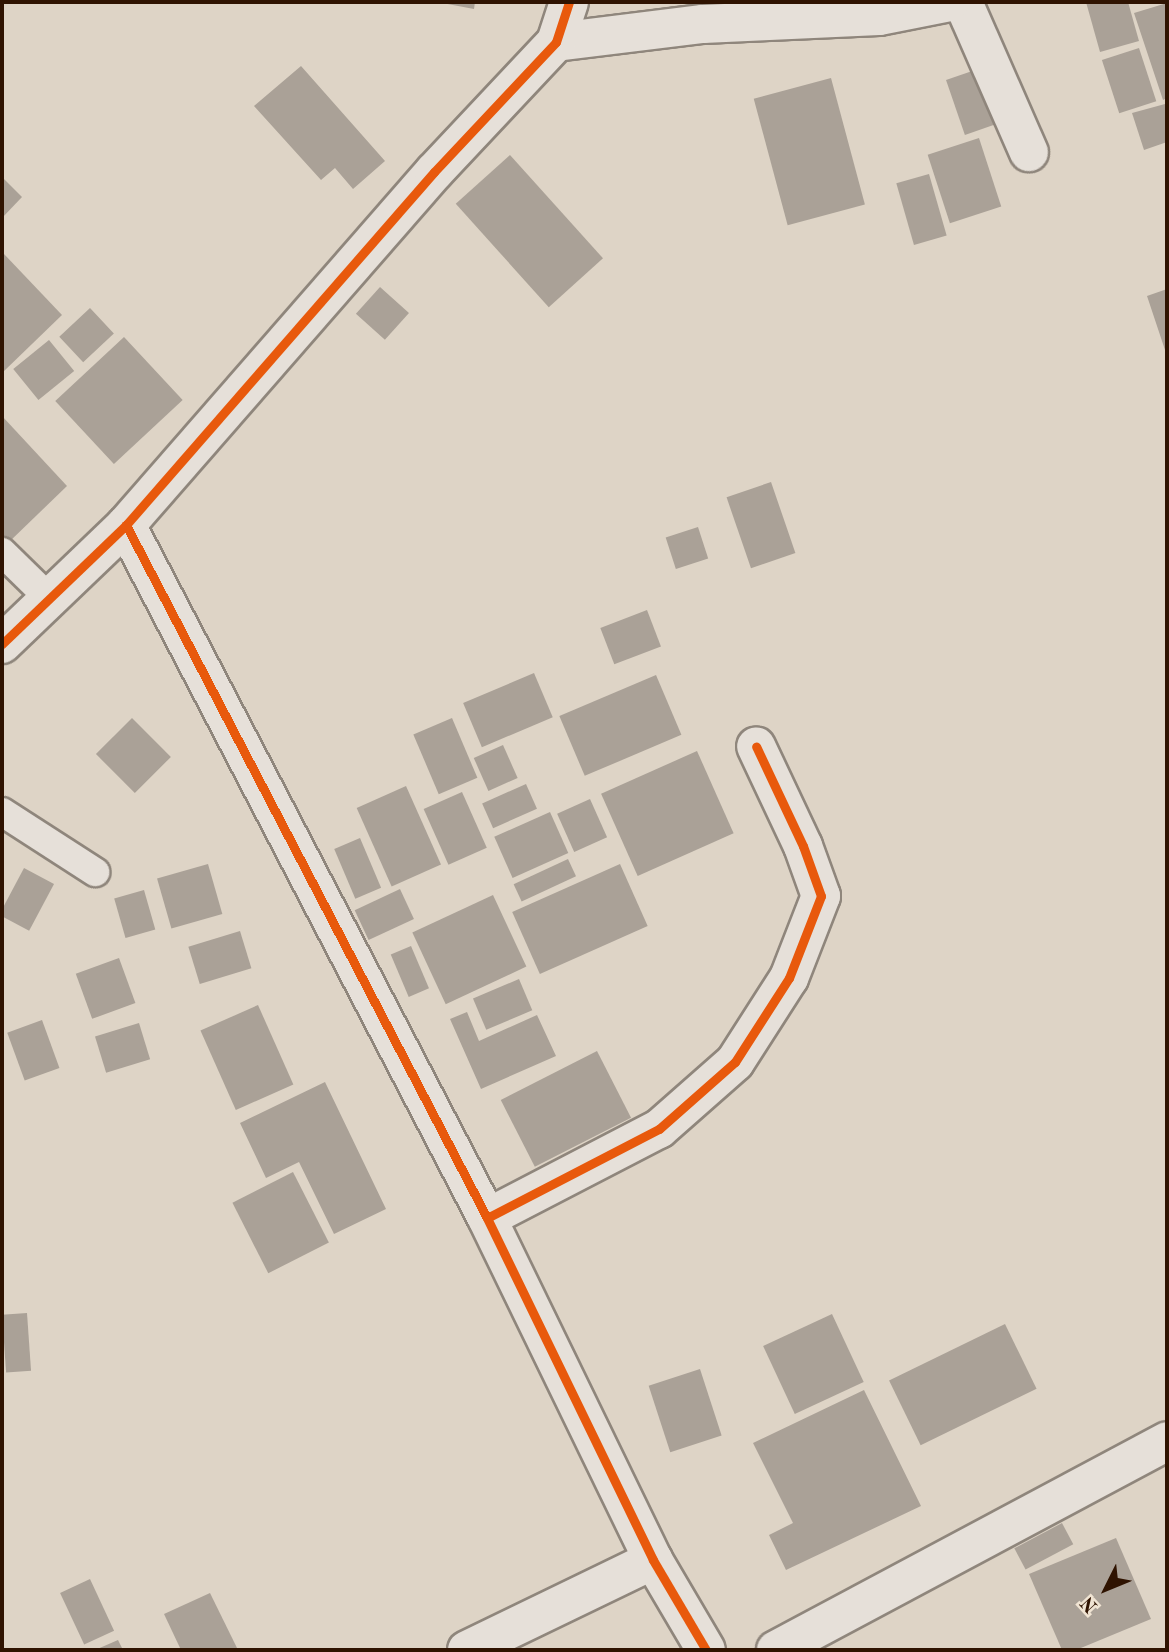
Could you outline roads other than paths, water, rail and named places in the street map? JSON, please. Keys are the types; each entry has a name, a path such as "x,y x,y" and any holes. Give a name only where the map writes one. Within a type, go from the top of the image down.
{"street":[{"path":"2,644 126,525 433,172 556,42 569,2"},
{"path":"556,42 703,24 950,2"},
{"path":"963,2 1028,152"},
{"path":"126,525 487,1218 653,1560 706,1650"},
{"path":"487,1218 659,1129 735,1062 789,978 821,896 803,846 755,747"},
{"path":"776,1650 1167,1441"},
{"path":"467,1650 653,1560"}],"lane":[{"path":"2,552 50,598"},
{"path":"2,812 95,873"}]}
